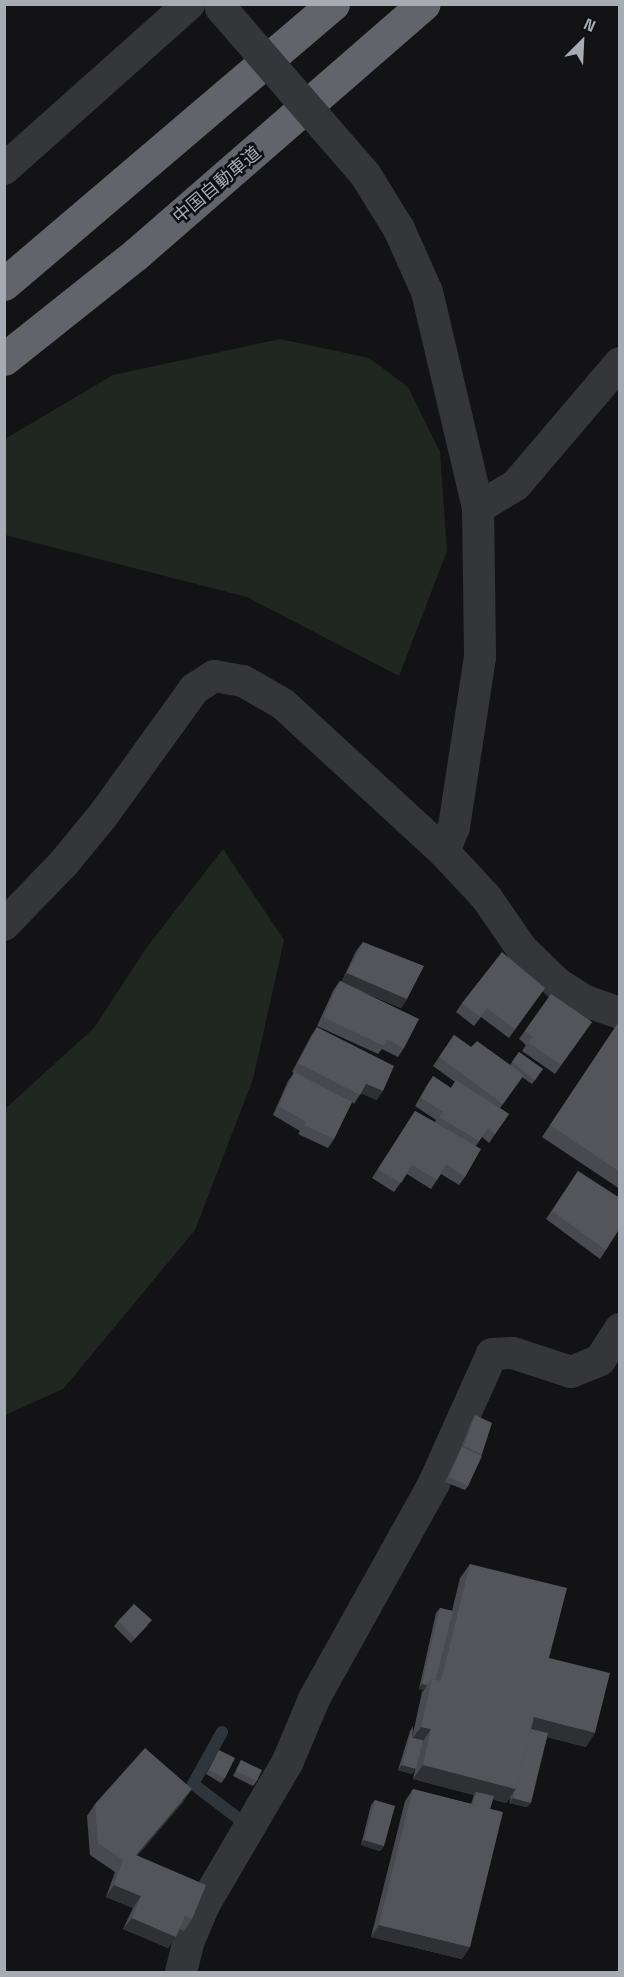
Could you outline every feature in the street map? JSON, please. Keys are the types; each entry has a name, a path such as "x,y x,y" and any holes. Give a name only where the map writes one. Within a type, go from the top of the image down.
{"highway":[{"path":"4,284 333,4"},
{"name":"中国自動車道","path":"4,359 136,254 424,4"}],"street":[{"path":"4,169 189,4"},
{"path":"220,6 365,174 399,229 427,292 478,508 480,657 454,828 444,852"},
{"path":"478,508 516,485 620,363"},
{"path":"4,925 63,864 104,814 194,689 214,676 243,681 283,704 444,852 486,897 522,949 557,983 585,1001 620,1013"},
{"path":"181,1972 188,1942 204,1905 288,1761 314,1699 434,1483 492,1354 513,1353 571,1372 600,1359 620,1329"}],"shaded area":[{"path":"280,339 369,358 408,387 440,452 447,551 399,676 247,597 5,535 5,439 113,375"},
{"path":"223,849 284,940 253,1079 195,1230 63,1389 5,1415 5,1109 94,1028 147,947"}],"building":[{"path":"363,942 424,966 407,999 347,973"},
{"path":"502,952 545,988 515,1029 487,1008 480,1017 462,1003"},
{"path":"340,981 419,1019 404,1048 387,1039 384,1046 323,1017"},
{"path":"551,994 592,1022 561,1065 528,1042 533,1037 525,1031"},
{"path":"620,1020 620,1130 618,1132 620,1133 620,1172 550,1125"},
{"path":"317,1027 394,1066 383,1091 366,1084 360,1095 298,1063"},
{"path":"454,1035 471,1047 477,1041 524,1075 503,1104 439,1057"},
{"path":"519,1052 543,1069 535,1080 512,1062"},
{"path":"294,1072 352,1102 334,1139 304,1125 306,1122 279,1106"},
{"path":"433,1076 451,1088 456,1080 509,1114 495,1134 488,1128 479,1141 439,1117 443,1112 421,1098"},
{"path":"415,1111 481,1149 465,1177 446,1164 437,1180 412,1165 401,1183 378,1169"},
{"path":"578,1171 620,1198 620,1228 606,1250 552,1211"},
{"path":"475,1415 492,1423 482,1454 464,1446"},
{"path":"462,1447 482,1456 468,1486 449,1477"},
{"path":"470,1564 567,1588 549,1658 610,1673 595,1733 534,1717 516,1789 423,1765 431,1729 421,1727 432,1679 441,1681"},
{"path":"134,1604 152,1620 135,1638 118,1621"},
{"path":"440,1608 453,1611 436,1679 432,1679 427,1685 422,1684"},
{"path":"413,1726 412,1738 423,1740 416,1769 402,1765"},
{"path":"531,1729 548,1733 531,1803 513,1798"},
{"path":"145,1748 192,1789 136,1855 206,1885 192,1919 185,1916 176,1937 132,1918 141,1896 114,1885 123,1860 98,1843 95,1804"},
{"path":"219,1750 235,1758 225,1778 209,1770"},
{"path":"241,1760 262,1770 257,1781 236,1771"},
{"path":"413,1789 503,1812 470,1947 379,1925"},
{"path":"476,1792 494,1796 490,1809 473,1804"},
{"path":"375,1800 395,1806 384,1846 364,1840"}],"waterway":[{"path":"222,1732 193,1784 239,1819"}]}
